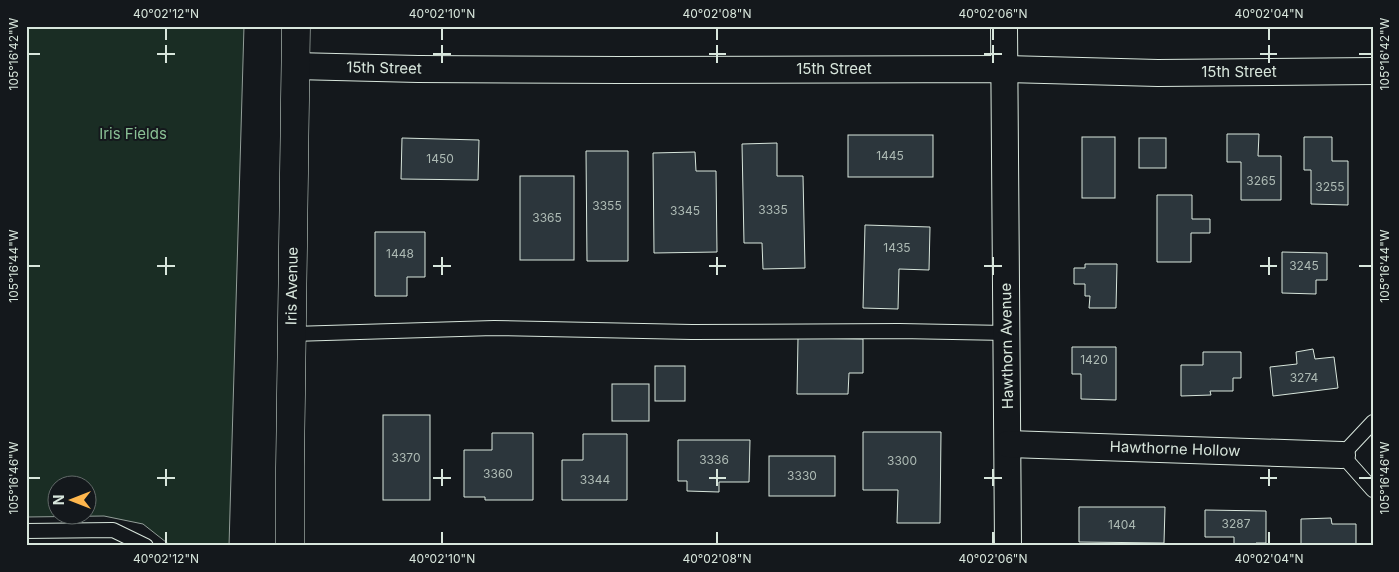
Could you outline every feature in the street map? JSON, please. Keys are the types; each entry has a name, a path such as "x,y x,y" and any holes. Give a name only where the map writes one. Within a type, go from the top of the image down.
{"main road":[{"name":"Iris Avenue","path":"290,546 294,66 296,26"}],"street":[{"name":"Hawthorn Avenue","path":"1004,26 1008,546"},
{"name":"15th Street","path":"294,66 418,69 1004,69 1158,73 1373,72"},
{"name":"Hawthorne Hollow","path":"1008,444 1342,455"}],"lane":[{"path":"292,334 494,328 692,332 899,331 1007,333"},
{"path":"1373,422 1342,455 1373,490"},
{"path":"26,530 113,530 146,546"}],"green space":[{"name":"Iris Fields","path":"26,26 244,26 229,546 171,546 143,524 98,516 98,474 48,474 48,517 26,517"}],"building":[{"path":"1227,134 1259,134 1258,156 1281,156 1281,200 1241,200 1241,162 1227,162"},
{"path":"848,135 933,135 933,177 848,177"},
{"path":"1082,137 1115,137 1115,198 1082,198"},
{"path":"1304,137 1332,137 1332,161 1348,161 1348,205 1311,204 1311,170 1304,170"},
{"path":"402,138 479,140 478,180 401,179"},
{"path":"1139,138 1166,138 1166,168 1139,168"},
{"path":"777,143 777,176 803,176 805,268 763,269 762,243 744,243 742,144"},
{"path":"586,151 628,151 628,261 587,261"},
{"path":"695,152 696,171 716,171 717,252 654,253 653,153"},
{"path":"520,176 574,176 574,260 520,260"},
{"path":"1157,195 1192,195 1192,219 1210,219 1210,233 1191,233 1191,262 1157,262"},
{"path":"865,225 930,227 929,270 899,269 898,309 863,308"},
{"path":"375,232 425,232 425,277 407,277 407,296 375,296"},
{"path":"1282,252 1327,253 1327,280 1316,280 1316,294 1282,293"},
{"path":"1085,264 1117,264 1116,308 1089,308 1090,296 1085,296 1085,284 1074,284 1074,268 1085,268"},
{"path":"798,338 863,339 863,373 849,373 848,394 797,394"},
{"path":"1072,347 1116,347 1116,400 1081,399 1081,374 1072,374"},
{"path":"1313,349 1315,359 1334,357 1338,388 1273,396 1270,367 1297,364 1296,352"},
{"path":"1203,352 1241,352 1241,378 1233,378 1233,391 1210,391 1211,395 1181,396 1181,365 1203,365"},
{"path":"655,366 685,366 685,401 655,401"},
{"path":"612,384 649,384 649,421 612,421"},
{"path":"383,415 430,415 430,500 383,500"},
{"path":"863,432 941,432 940,523 897,523 898,490 863,490"},
{"path":"492,433 533,433 533,500 485,500 485,497 464,497 464,450 492,450"},
{"path":"583,434 627,434 627,500 562,500 562,460 583,460"},
{"path":"678,440 750,440 749,482 719,482 719,492 687,491 687,481 678,481"},
{"path":"769,456 835,456 835,496 769,496"},
{"path":"1079,507 1165,507 1164,543 1079,542"},
{"path":"1205,510 1266,511 1266,543 1256,543 1253,546 1237,546 1234,543 1234,537 1205,537"},
{"path":"1331,518 1332,524 1356,524 1356,546 1301,546 1301,519"}]}
